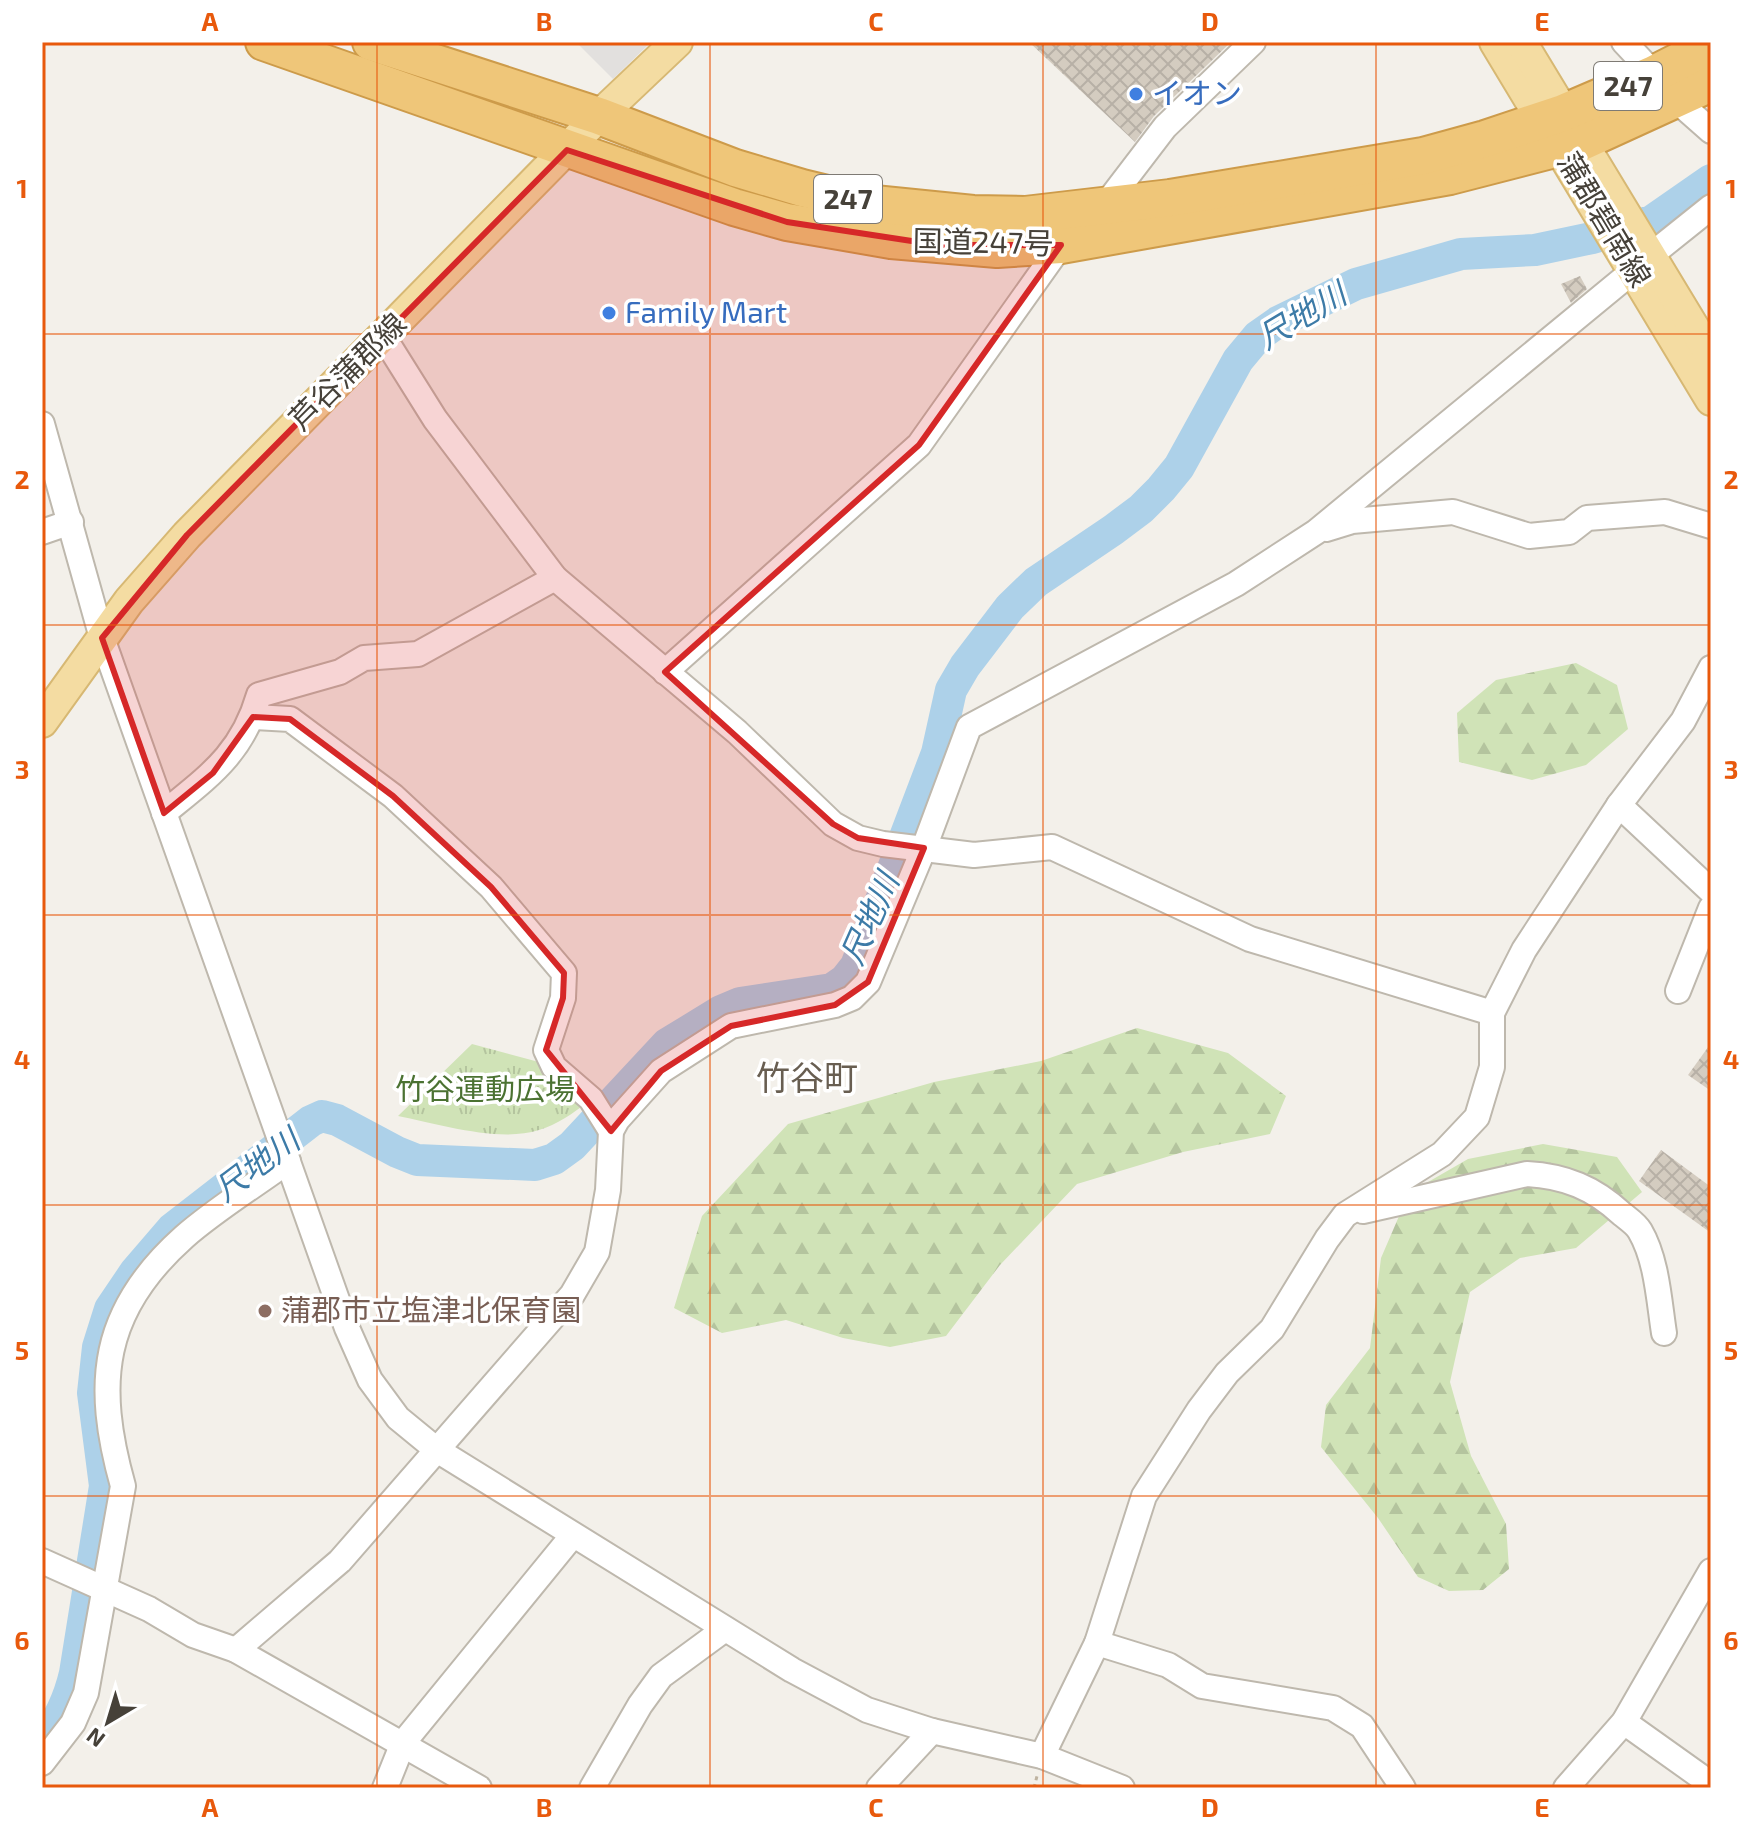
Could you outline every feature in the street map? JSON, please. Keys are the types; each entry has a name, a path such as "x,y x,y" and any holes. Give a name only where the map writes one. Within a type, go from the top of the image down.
{"highway":[{"name":"国道247号","path":"264,42 567,150 787,222 891,240 997,249 1061,245 1450,176 1666,88 1711,83"},
{"path":"351,42 405,70 460,92 553,122 568,136 567,150"},
{"name":"国道247号","path":"371,42 599,116 735,168 802,188 864,203 973,214 1012,215 1110,207 1562,130"},
{"name":"国道247号","path":"1666,88 1711,45"},
{"name":"247","path":"599,116 600,132 629,149 784,206 824,227"}],"main road":[{"name":"芦谷蒲郡線","path":"42,722 129,601 187,535 599,116 677,42"},
{"name":"蒲郡碧南線","path":"1495,42 1562,130"},
{"name":"蒲郡碧南線","path":"1521,42 1562,130 1628,240 1711,400"},
{"name":"蒲郡碧南線","path":"1628,240 1711,356"}],"street":[{"path":"1110,207 1113,195 1165,127 1253,42"},
{"path":"1624,42 1711,131"},
{"path":"605,1121 617,1120 661,1071 731,1026 835,1005 852,998 868,982 912,847 969,727 1236,584 1316,532 1628,240 1711,207"},
{"path":"665,672 919,445 1061,245"},
{"path":"383,336 435,419 555,578 737,732 833,824 858,838 974,855 1052,847 1250,939 1492,1013"},
{"path":"42,424 102,638 347,1328 370,1380 398,1418 437,1450 573,1535 792,1670 867,1710 932,1731 1042,1756 1122,1788"},
{"path":"1316,532 1352,521 1453,512 1529,536 1569,532 1587,518 1665,512 1711,526"},
{"path":"42,532 71,522"},
{"path":"164,813 213,773 243,738 259,695 340,672 364,658 418,654 555,578"},
{"path":"1042,1756 1097,1643 1144,1496 1199,1410 1227,1373 1272,1329 1345,1215 1442,1154 1477,1117 1492,1067 1492,1013 1524,950 1619,805 1683,721 1711,668"},
{"path":"236,1650 340,1561 572,1295 597,1252 608,1190 605,1121 591,1099 554,1067 546,1050 563,998 564,973 491,887 393,796 290,719 253,717"},
{"path":"1619,805 1711,891"},
{"path":"1678,991 1711,908"},
{"path":"42,1763 73,1723 86,1693 94,1584 123,1486 114,1453 106,1391 115,1332 128,1304 184,1237 287,1158"},
{"path":"1345,1215 1527,1174 1553,1176 1585,1186 1640,1229 1653,1268 1664,1333"},
{"path":"385,1788 403,1743 573,1535"},
{"path":"42,1561 149,1609 193,1635 236,1650 479,1788"},
{"path":"1566,1788 1624,1722 1710,1573"},
{"path":"592,1788 640,1705 661,1676 725,1629"},
{"path":"1097,1643 1168,1665 1202,1686 1333,1708 1362,1726 1403,1788"},
{"path":"1624,1722 1711,1784"},
{"path":"879,1788 932,1731"}],"highlighted area":[{"path":"567,150 787,222 938,245 1061,245 919,445 665,672 833,824 858,838 924,848 868,982 835,1005 731,1026 661,1071 611,1131 546,1050 563,998 564,973 491,887 393,796 290,719 253,717 213,773 164,813 102,638 187,535"}],"green space":[{"path":"1576,663 1617,685 1628,729 1586,765 1532,780 1459,762 1457,713 1496,680"},
{"path":"1137,1028 1228,1053 1286,1096 1270,1134 1183,1152 1077,1184 1000,1265 946,1336 890,1347 843,1338 786,1320 722,1333 674,1308 702,1216 788,1124 934,1082 1041,1061"},
{"name":"竹谷運動広場","path":"472,1044 550,1065 588,1102 552,1125 523,1133 469,1131 398,1116"},
{"path":"1543,1144 1617,1157 1642,1192 1576,1248 1520,1258 1470,1292 1450,1382 1471,1456 1506,1524 1509,1569 1483,1590 1449,1591 1418,1577 1378,1518 1321,1447 1326,1405 1370,1348 1381,1258 1409,1193 1468,1159"}],"shaded area":[{"path":"576,42 651,42 613,79"}],"building":[{"name":"イオン","path":"1029,42 1231,42 1154,116 1135,142"},
{"path":"1580,276 1587,289 1571,303 1561,284"},
{"path":"1711,1043 1711,1091 1688,1075"},
{"path":"1661,1150 1711,1187 1711,1233 1639,1181"}],"waterway":[{"name":"尺地川","path":"42,1742 63,1709 75,1673 105,1486 93,1393 98,1347 110,1309 135,1272 172,1229 311,1121 322,1116 337,1120 417,1160 535,1165 554,1159 572,1146 667,1044 740,1003 832,989 845,980 856,966 937,753 951,690 965,666 1010,607 1036,582 1113,530 1161,489 1179,467 1238,360 1258,336 1278,322 1356,284 1461,254 1535,250 1652,221 1711,180"}],"place":[{"name":"イオン","path":"1136,94"},
{"name":"Family Mart","path":"609,313"},
{"name":"蒲郡市立塩津北保育園","path":"265,1311"}],"district":[{"name":"竹谷町","path":"807,1078"}]}
